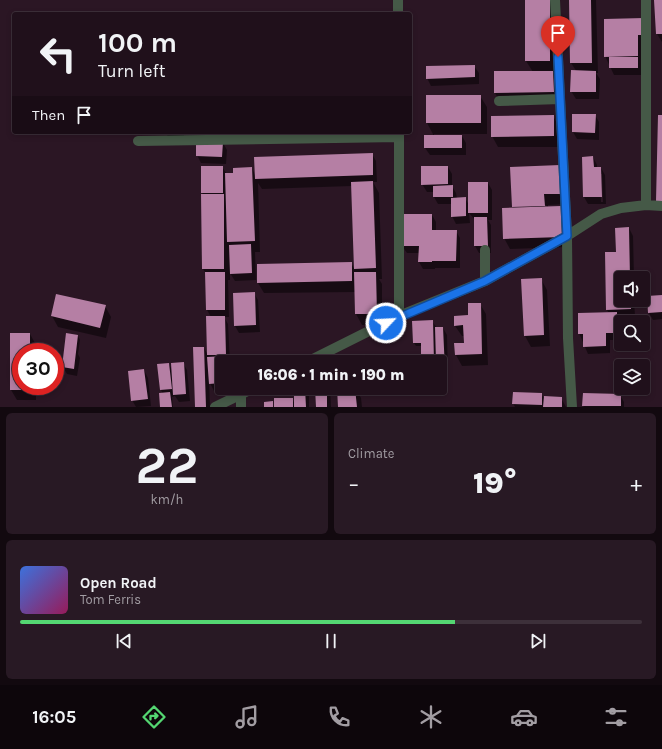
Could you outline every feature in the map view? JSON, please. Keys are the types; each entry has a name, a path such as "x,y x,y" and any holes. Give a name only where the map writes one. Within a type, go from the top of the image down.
{"street":[{"path":"398,0 398,12"},
{"path":"555,0 567,236 568,338 572,407"},
{"path":"646,0 646,206"},
{"path":"499,101 560,100"},
{"path":"138,141 398,135 399,316"},
{"path":"321,355 399,316 485,281 567,236 601,214 622,208 662,206"},
{"path":"484,250 485,281"},
{"path":"215,407 239,395"},
{"path":"241,395 241,407"}],"building":[{"path":"525,0 550,0 550,61 525,61"},
{"path":"569,0 591,0 592,63 570,63"},
{"path":"654,0 662,0 662,34 656,34"},
{"path":"644,18 644,35 638,35 638,56 604,57 604,19"},
{"path":"609,57 638,57 638,68 609,68"},
{"path":"475,65 475,77 426,79 426,66"},
{"path":"571,70 596,71 596,92 570,92"},
{"path":"494,71 553,71 554,92 494,93"},
{"path":"426,95 481,95 481,123 426,123"},
{"path":"572,114 596,114 595,133 572,132"},
{"path":"554,115 554,136 491,137 491,116"},
{"path":"658,115 662,115 662,202 656,201"},
{"path":"424,135 462,135 462,148 424,148"},
{"path":"196,141 223,142 222,157 196,156"},
{"path":"373,153 373,175 255,179 254,157"},
{"path":"593,156 594,167 601,167 602,197 583,197 582,157"},
{"path":"560,165 561,194 544,194 545,206 512,207 510,167"},
{"path":"201,166 223,166 223,193 201,193"},
{"path":"421,166 448,166 448,184 421,185"},
{"path":"252,167 255,241 227,242 225,173 233,173 233,168"},
{"path":"373,181 376,268 354,269 351,182"},
{"path":"468,182 488,182 488,213 468,213"},
{"path":"453,185 453,197 433,197 433,186"},
{"path":"201,194 224,194 224,269 202,269"},
{"path":"466,197 466,216 451,217 451,198"},
{"path":"561,206 562,237 503,239 502,208"},
{"path":"402,214 432,214 432,230 457,230 456,261 418,262 419,246 401,246"},
{"path":"474,217 487,217 488,246 474,246"},
{"path":"629,227 630,271 614,271 614,307 631,307 631,309 606,310 605,252 616,252 615,228"},
{"path":"251,244 252,273 230,274 229,245"},
{"path":"352,262 352,281 257,283 257,264"},
{"path":"205,272 225,272 225,310 206,310"},
{"path":"354,272 376,272 377,314 355,314"},
{"path":"542,278 544,335 524,336 521,279"},
{"path":"255,292 256,325 234,326 233,293"},
{"path":"56,294 106,305 100,328 51,316"},
{"path":"662,295 662,312 648,313 648,307 650,307 650,296"},
{"path":"468,303 481,303 482,354 455,355 454,343 464,343 463,325 454,326 454,316 468,315"},
{"path":"617,312 617,315 614,315 614,333 606,333 606,346 583,347 583,334 578,334 578,313"},
{"path":"206,316 225,316 226,355 207,355"},
{"path":"433,320 434,355 421,355 421,343 413,343 412,321"},
{"path":"435,327 443,327 444,355 436,355"},
{"path":"10,333 30,333 30,343 12,343 12,390 10,390"},
{"path":"66,333 78,335 74,369 64,367"},
{"path":"193,347 204,347 206,407 195,407"},
{"path":"207,357 215,357 215,384 209,384"},
{"path":"184,362 186,394 173,395 171,363"},
{"path":"169,363 172,389 160,390 157,364"},
{"path":"144,369 148,399 131,401 128,371"},
{"path":"170,392 172,407 160,407 159,393"},
{"path":"513,392 542,393 542,405 512,404"},
{"path":"583,393 621,395 621,406 582,406"},
{"path":"294,395 305,395 306,407 294,407"},
{"path":"315,395 327,395 327,407 316,407"},
{"path":"337,395 356,395 357,407 338,407"},
{"path":"544,396 562,397 562,407 543,407"},
{"path":"274,398 293,398 293,407 274,407"},
{"path":"273,401 273,407 264,407 264,402"}],"route":[{"path":"386,323 399,316 485,281 567,236 558,57"}]}
